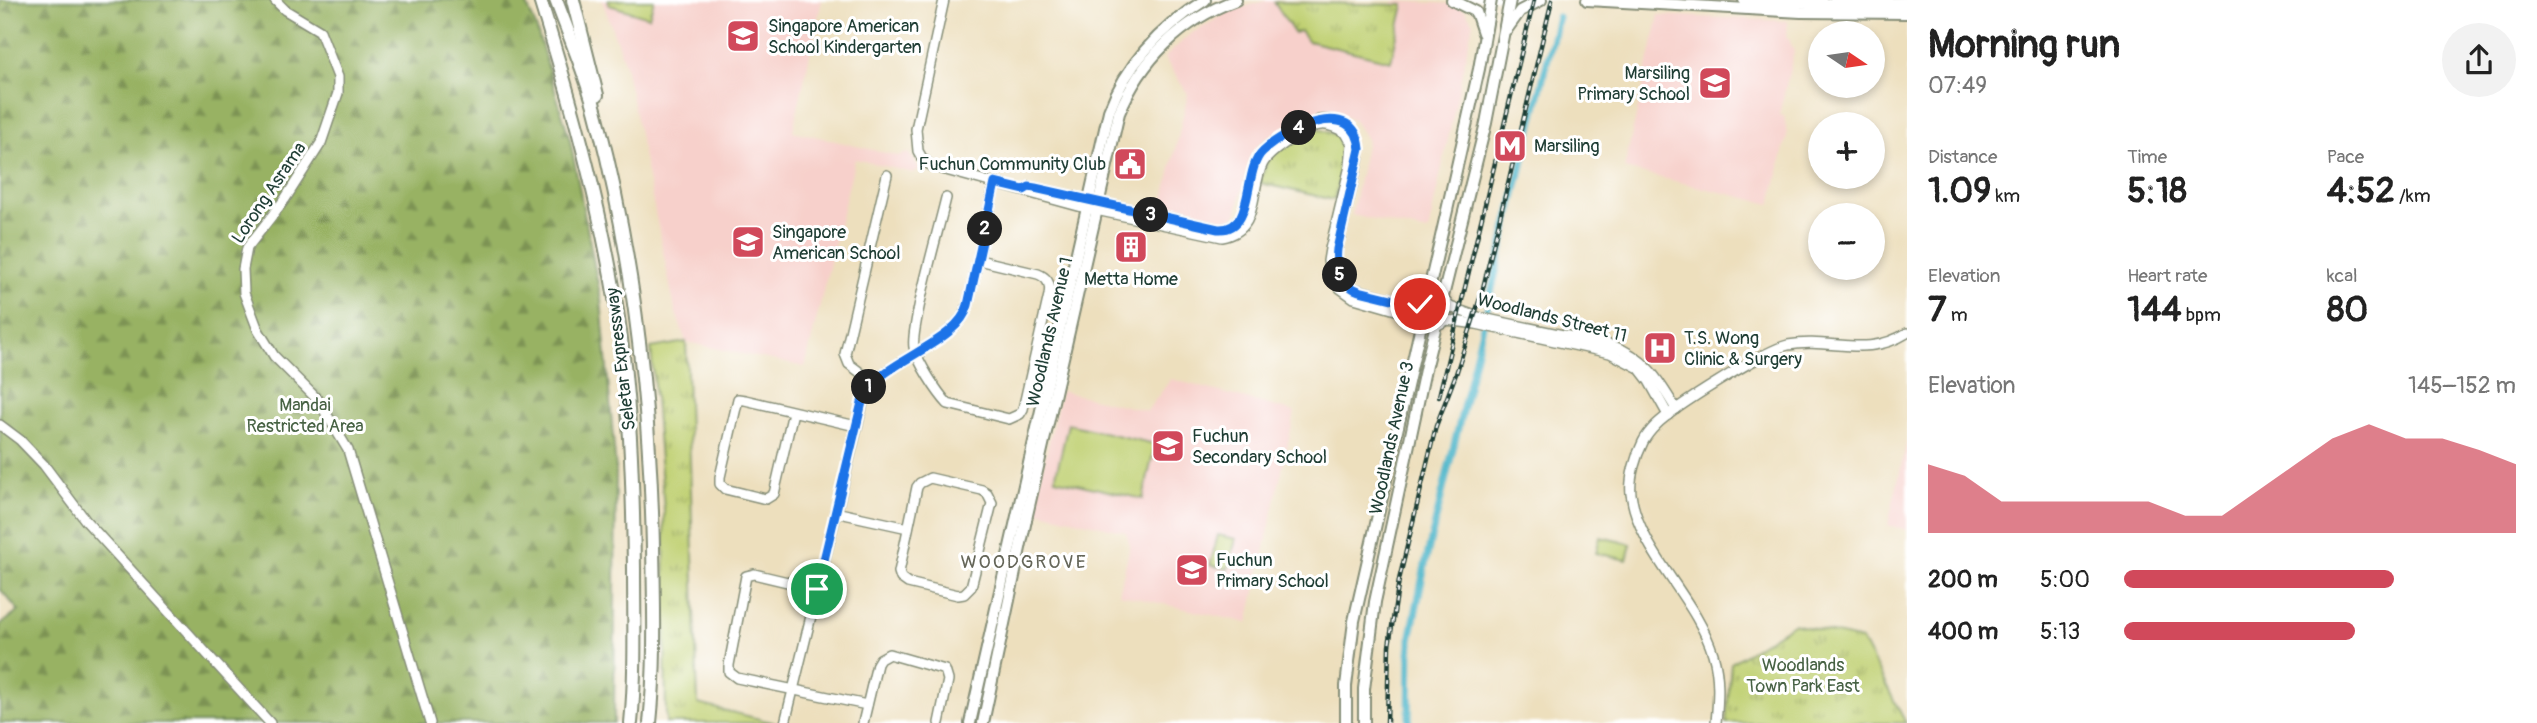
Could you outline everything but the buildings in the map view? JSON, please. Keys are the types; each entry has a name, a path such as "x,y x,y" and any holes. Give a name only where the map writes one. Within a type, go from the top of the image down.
{"highway":[{"name":"Seletar Expressway","path":"540,0 577,121 616,304 628,408 633,505 631,723"},
{"name":"Seletar Expressway","path":"556,0 598,119 634,302 646,399 654,607 650,723"},
{"path":"573,0 597,92 598,119"}],"main road":[{"name":"Woodlands Avenue 1","path":"970,723 1092,205 1119,113 1135,80 1164,44 1177,32 1209,12 1236,0"},
{"path":"1452,0 1476,12 1481,21 1484,39"},
{"name":"Woodlands Avenue 3","path":"1346,723 1351,635 1492,0"},
{"name":"Woodlands Avenue 3","path":"1364,723 1364,689 1375,602 1442,297 1486,123 1510,0"},
{"path":"1504,35 1517,14 1528,5 1541,0"},
{"path":"1587,0 1801,12 1907,13"},
{"path":"1744,0 1830,4 1907,3"},
{"name":"Woodlands Avenue 1","path":"983,723 1092,205 1106,120 1123,81 1139,57 1166,27 1201,1"}],"street":[{"name":"Lorong Asrama","path":"275,0 320,31 338,77 338,93 321,143 285,199 247,248 243,269 244,293 258,330 274,356 318,400 348,450 430,723"},
{"path":"944,0 917,119 917,145 922,158 931,166 1024,190 1029,187 1216,236 1235,233 1248,219 1261,169 1270,154 1317,125 1327,125 1350,136 1352,156 1330,249 1330,270 1340,288 1354,298 1413,314 1420,323"},
{"path":"1201,1 1209,12"},
{"path":"1092,205 1218,229 1232,227 1242,215 1255,164 1262,151 1306,124 1323,119 1335,121 1353,130 1360,149 1337,249 1336,266 1342,280 1350,288 1416,305 1426,299"},
{"path":"873,382 849,364 845,354 887,175"},
{"path":"785,723 864,394 873,382 959,324 967,311 995,183"},
{"path":"946,198 913,338 916,351 941,397 948,404 1009,419 1020,414 1043,321 1049,284 1038,274 979,260"},
{"name":"Woodlands Street 11","path":"1442,297 1450,307 1477,321"},
{"name":"Woodlands Street 11","path":"1436,326 1447,320 1477,321 1610,353 1639,368 1672,412"},
{"path":"1716,723 1718,687 1713,652 1698,620 1644,532 1631,493 1633,474 1644,441 1656,424 1672,412 1777,349 1803,344 1866,348 1884,344 1907,332"},
{"path":"793,412 774,494 765,499 724,489 720,484 720,477 738,399 856,426"},
{"path":"0,425 20,440 44,465 86,521 270,723"},
{"path":"930,478 982,490 987,493 992,503 971,587 964,594 958,595 908,583 901,578 899,572 908,528 917,487 930,478"},
{"path":"835,512 908,528"},
{"path":"817,589 754,574 746,576 729,672 737,678 867,705"},
{"path":"863,723 877,664 889,654 945,670 948,680 939,723"}],"shaded area":[{"name":"Singapore American School","path":"602,0 822,0 793,131 898,156 908,153 920,169 913,173 855,159 805,367 686,342 675,310 625,65"},
{"path":"1276,0 1297,32 1382,52 1394,1 1454,4 1466,11 1473,23 1428,232 1352,215 1367,140 1353,119 1328,110 1304,114 1260,143 1250,156 1236,215 1229,223 1220,225 1161,212 1188,94 1164,58 1190,34 1233,10"},
{"name":"Marsiling Primary School","path":"1659,15 1788,21 1787,39 1794,52 1779,115 1784,116 1787,135 1771,204 1624,169"},
{"name":"Fuchun Secondary School","path":"1171,379 1295,412 1248,623 1119,594 1130,545 1126,532 1033,510 1061,391 1147,411"},
{"path":"1907,440 1907,530 1888,525"}],"green space":[{"name":"Mandai Restricted Area","path":"0,0 525,0 536,27 570,140 601,300 616,470 614,723 0,723 0,625 19,611 0,589"},
{"path":"608,0 654,0 649,17 609,5"},
{"path":"1274,2 1404,5 1391,61 1308,41 1300,31 1294,33"},
{"path":"1315,128 1344,137 1346,149 1334,200 1260,183 1268,158"},
{"path":"686,342 698,704 776,723 666,723 664,510 651,348"},
{"path":"1068,424 1155,444 1143,499 1055,479"},
{"path":"1218,535 1236,539 1228,569 1210,565"},
{"path":"1600,537 1631,544 1627,560 1596,553"},
{"name":"Woodlands Town Park East","path":"1793,624 1862,640 1906,723 1726,723 1731,663"}],"waterway":[{"path":"1409,723 1410,640 1426,560 1558,17"}],"railway":[{"path":"1439,396 1534,0"},
{"path":"1387,723 1389,646 1399,580 1436,426 1482,292 1552,0"}],"place":[{"name":"Singapore American School Kindergarten","path":"743,36"},
{"name":"Marsiling Primary School","path":"1715,83"},
{"name":"Marsiling","path":"1510,146"},
{"name":"Fuchun Community Club","path":"1130,164"},
{"name":"Singapore American School","path":"748,242"},
{"name":"Metta Home","path":"1131,247"},
{"name":"T.S. Wong Clinic & Surgery","path":"1660,348"},
{"name":"Fuchun Secondary School","path":"1168,446"},
{"name":"Fuchun Primary School","path":"1192,570"}],"district":[{"name":"WOODGROVE","path":"1024,562"}],"route":[{"path":"817,589 864,394 873,382 916,351 954,329 964,318 995,183 1024,190 1035,188 1218,229 1228,228 1239,220 1255,164 1262,151 1306,124 1329,119 1353,130 1360,149 1337,249 1336,266 1342,280 1350,288 1359,291 1420,304"}]}
